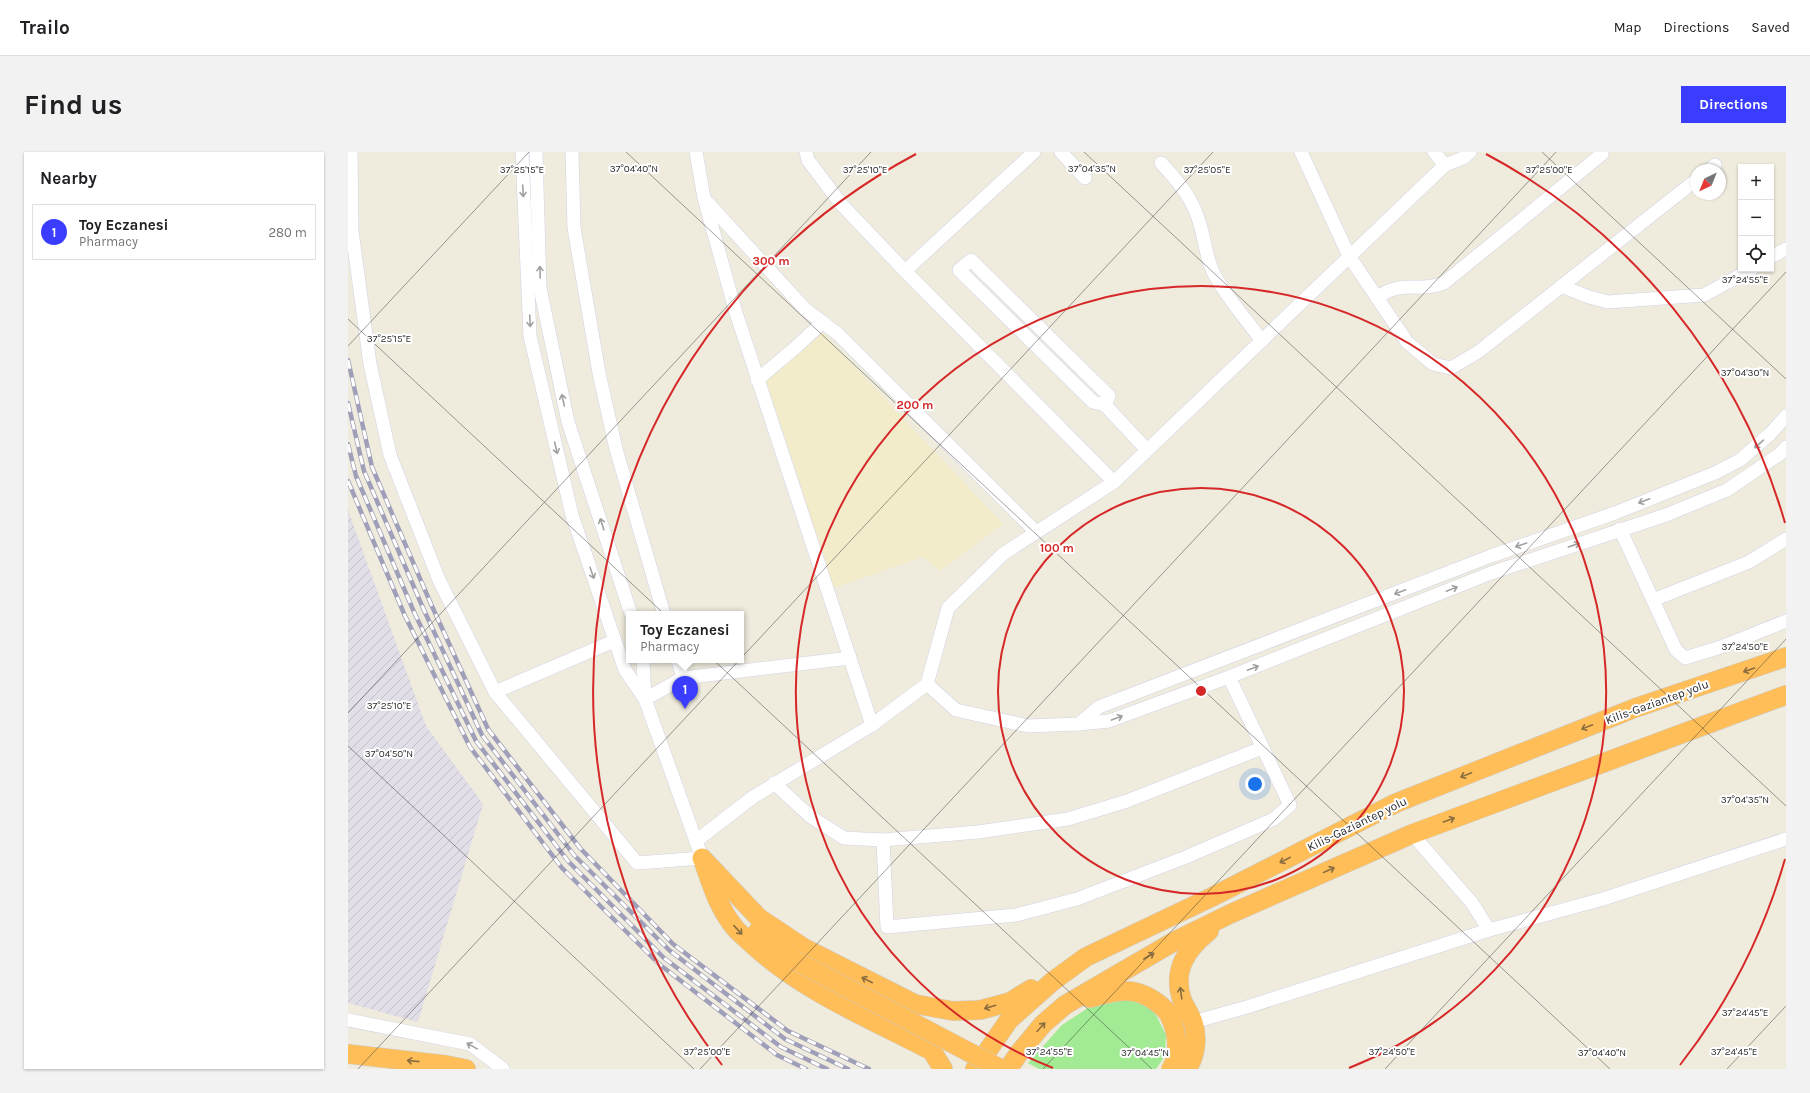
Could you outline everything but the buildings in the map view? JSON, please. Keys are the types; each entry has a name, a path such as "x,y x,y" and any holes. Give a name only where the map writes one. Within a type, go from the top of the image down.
{"highway":[{"name":"Kilis-Gaziantep yolu","path":"975,1069 1010,1020 1053,981 1086,957 1212,897 1396,803 1635,708 1786,657"},
{"path":"1008,1069 1043,1024 1066,1005 1175,941 1230,914 1412,834 1786,694"},
{"path":"699,849 760,918 804,948 915,1004 953,1011 980,1010 1010,1002 1086,957"},
{"path":"699,849 727,895 750,924 794,960 1001,1069"},
{"path":"699,849 716,900 736,928 784,970 814,989 932,1051 943,1069"},
{"path":"1187,1069 1192,1062 1196,1044 1193,1022 1182,999 1179,979 1182,961 1194,943 1230,914"},
{"path":"1066,1005 1117,991 1139,993 1155,1002 1168,1014 1176,1033 1177,1050 1171,1069"},
{"path":"855,1011 898,1041 922,1054 930,1069"},
{"path":"348,1055 392,1069"},
{"path":"348,1055 446,1065 466,1069"}],"street":[{"path":"352,152 352,231 370,364 390,455 440,580 495,692 637,863 699,849 774,783 872,725 927,684 948,608 1003,554 1114,482 1445,165 1451,152"},
{"path":"522,152 530,336 572,515 625,670 645,700 699,849"},
{"path":"536,152 540,288 568,422 630,611"},
{"path":"572,152 574,228 599,373 616,448 663,611"},
{"path":"696,152 704,198 736,314 872,725"},
{"path":"806,152 808,160 841,204 905,271 1114,482"},
{"path":"905,271 1034,152"},
{"path":"1061,152 1085,178"},
{"path":"1301,152 1349,256 1407,342 1433,364 1451,368 1478,352 1690,185"},
{"path":"1434,152 1445,165"},
{"path":"1445,165 1463,158 1470,152"},
{"path":"1377,298 1388,290 1395,288 1404,286 1429,287 1444,283 1602,154"},
{"path":"1161,163 1180,184 1192,203 1200,224 1208,260 1215,274 1262,341"},
{"path":"704,198 805,309 838,334 1036,532"},
{"path":"1774,255 1786,249"},
{"path":"1105,405 1109,396 971,260 959,270 1093,402 1105,405 1147,450"},
{"path":"1561,286 1589,297 1608,302 1704,296 1747,272"},
{"path":"757,380 796,348 823,322"},
{"path":"1079,724 1099,706 1491,556 1615,513 1715,473 1740,460 1770,434 1786,416"},
{"path":"927,684 956,710 1028,726 1109,721 1228,677 1491,573 1666,515 1727,490 1780,454 1786,447"},
{"path":"1620,529 1676,650 1685,658 1721,647 1786,620"},
{"path":"1653,600 1749,562 1786,539"},
{"path":"495,692 614,641"},
{"path":"645,700 683,678 850,658"},
{"path":"643,663 645,700"},
{"path":"679,663 683,678"},
{"path":"883,840 887,927 1016,915 1077,899 1186,857 1274,819 1290,805 1228,677"},
{"path":"774,783 811,817 844,838 883,840 978,832 1068,819 1127,801 1262,748"},
{"path":"1412,834 1472,903 1489,930"},
{"path":"1193,1022 1247,1007 1489,930 1603,899 1786,839"},
{"path":"348,1020 470,1044 503,1069"}],"shaded area":[{"path":"821,331 1003,524 940,571 923,557 834,588 761,385"},
{"path":"348,510 426,726 483,804 418,1022 348,1003"}],"green space":[{"path":"1133,997 1154,1011 1166,1035 1165,1056 1156,1069 1039,1069 1028,1063 1062,1025 1100,1000"}],"railway":[{"path":"348,360 372,467 431,604 488,729 580,848 673,944 788,1031 869,1069"},
{"path":"348,403 364,471 423,608 482,735 574,855 669,950 785,1039 848,1069"},
{"path":"348,444 356,476 414,612 476,741 568,861 664,958 781,1047 827,1069"},
{"path":"348,481 405,616 470,747 562,868 659,964 777,1055 806,1069"}],"place":[{"name":"Toy Eczanesi","path":"685,709"}]}
